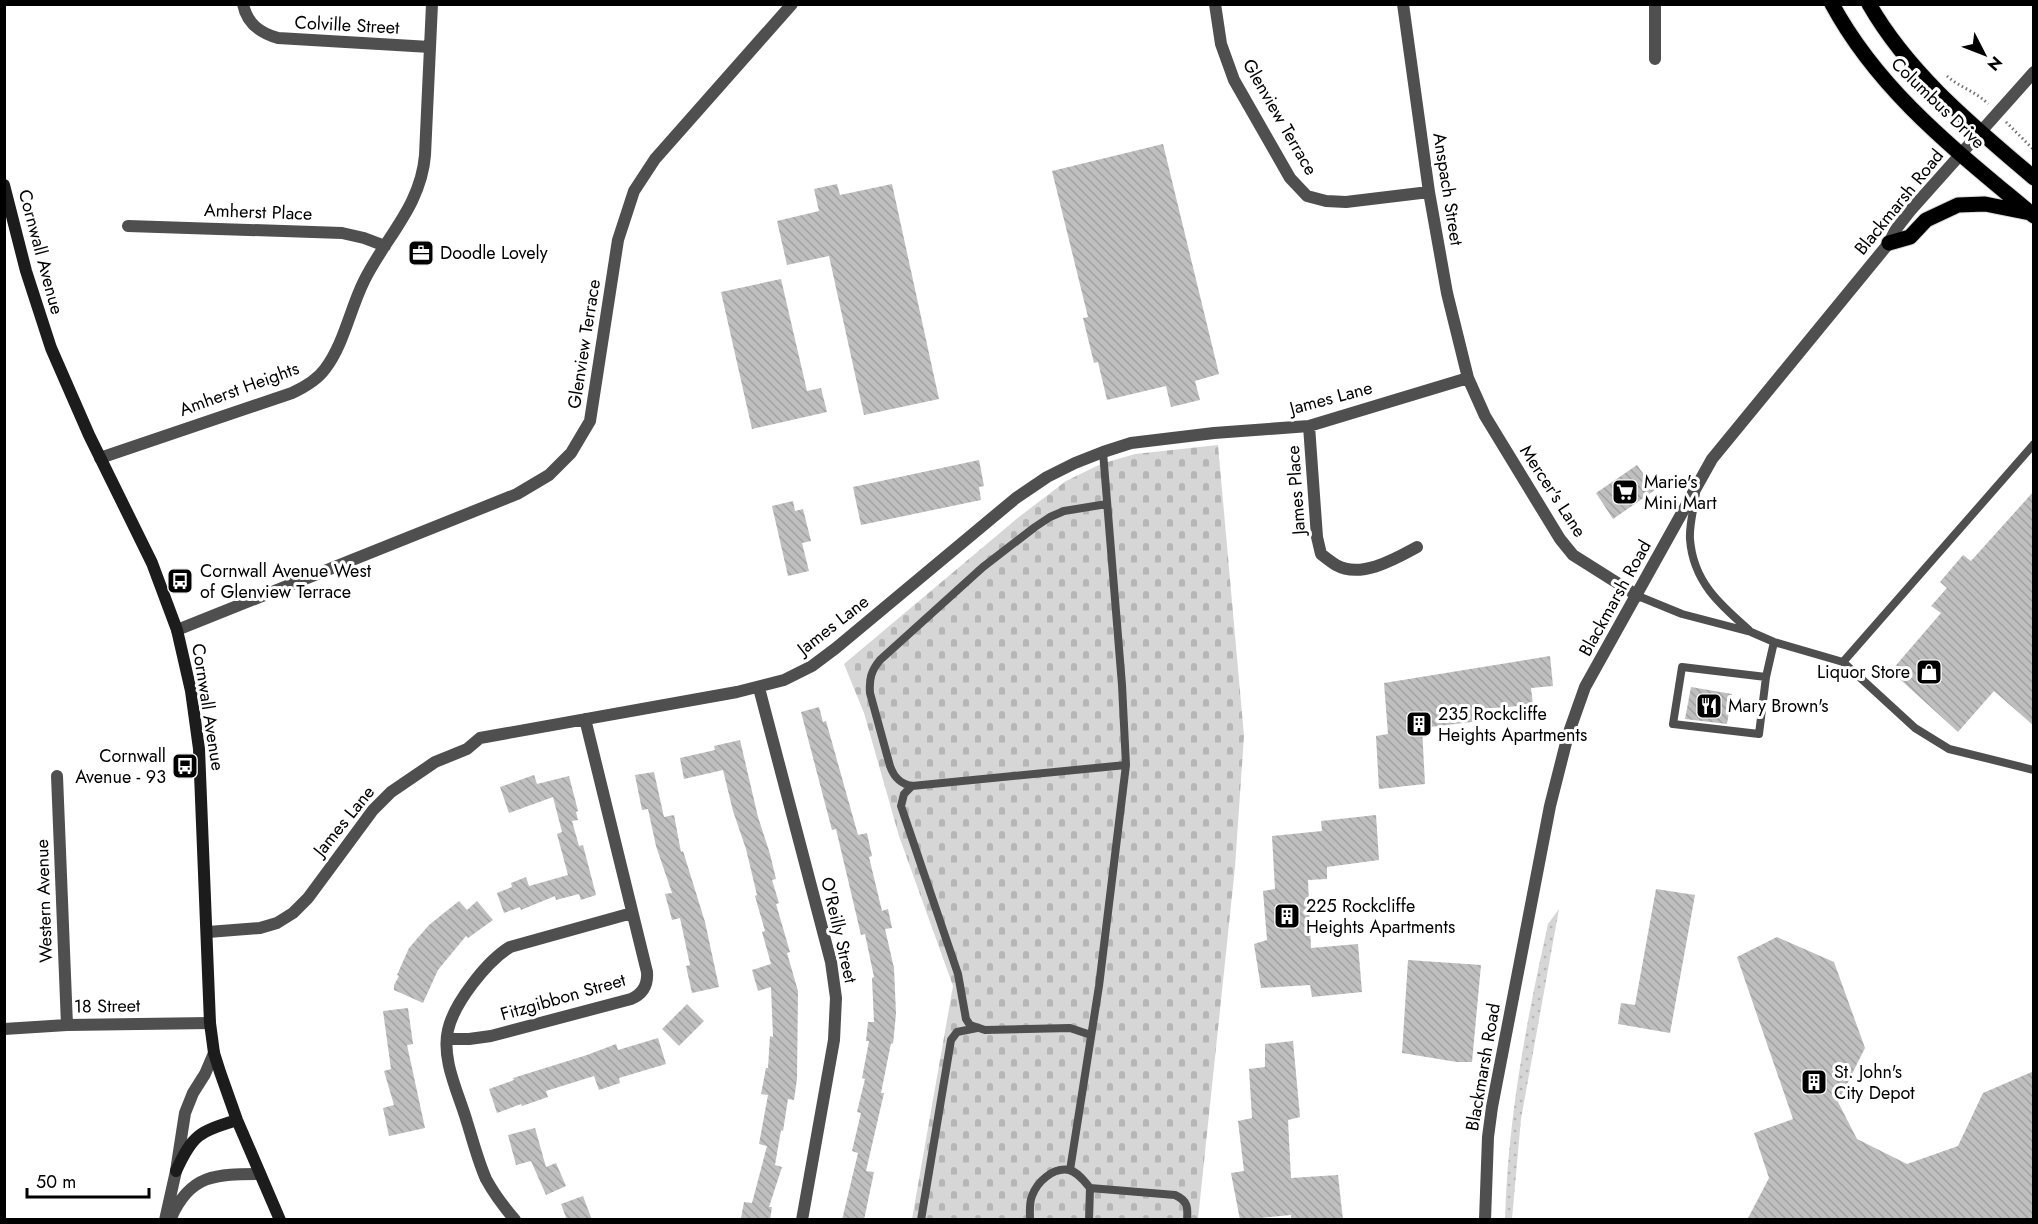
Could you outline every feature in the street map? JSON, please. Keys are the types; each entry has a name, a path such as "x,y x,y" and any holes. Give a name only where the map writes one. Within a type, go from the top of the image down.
{"main road":[{"name":"Columbus Drive","path":"1832,4 1856,45 1883,81 1960,153 2032,215"},
{"name":"Columbus Drive","path":"1869,4 1880,24 1903,55 1932,86 1980,132 2034,178"},
{"name":"Cornwall Avenue","path":"4,185 39,316 63,378 152,563 177,630 190,690 199,749 210,1023 214,1053 237,1120 280,1220"},
{"path":"1889,243 1910,237 1926,220 1958,205 1985,204 2032,215"},
{"path":"176,1171 190,1143 202,1132 237,1120"}],"street":[{"name":"Colville Street","path":"243,4 246,14 256,28 278,38 430,47"},
{"name":"Amherst Heights","path":"100,458 292,393 312,382 324,370 333,356 364,281 410,208 422,177 432,4"},
{"name":"Glenview Terrace","path":"177,630 516,494 549,475 571,453 590,421 618,240 634,191 655,159 792,4"},
{"name":"Glenview Terrace","path":"1215,4 1221,44 1234,80 1290,178 1307,196 1326,201 1346,202 1429,192"},
{"name":"Anspach Street","path":"1403,4 1429,192 1447,293 1468,378"},
{"path":"1655,4 1655,59"},
{"name":"Blackmarsh Road","path":"1485,1220 1492,1107 1550,806 1565,745 1586,687 1712,459 1889,243 1896,229 1910,211 2034,72"},
{"name":"Amherst Place","path":"128,226 342,233 385,246"},
{"name":"James Lane","path":"208,932 260,928 277,923 293,913 308,898 373,810 391,792 435,762 467,749 480,738 759,688 784,680 812,666 1016,498 1047,477 1103,452 1131,443 1214,433 1309,426 1468,378"},
{"name":"Mercer's Lane","path":"1468,378 1485,416 1560,539 1573,555 1638,596"},
{"name":"James Place","path":"1309,426 1317,537 1321,554 1338,566 1353,570 1386,562 1417,547"},
{"name":"O'Reilly Street","path":"759,688 831,962 836,998 834,1040 802,1220"},
{"name":"Fitzgibbon Street","path":"447,1039 491,1036 636,997 644,988 648,977 585,719"},
{"name":"Western Avenue","path":"57,776 67,1025"},
{"path":"515,1220 493,1191 481,1167 451,1069 447,1039 451,1020 460,1003 488,965 502,951 517,944 632,913"},
{"name":"18 Street","path":"4,1029 67,1025 210,1023"},
{"path":"165,1220 176,1171 185,1113 214,1053"},
{"path":"171,1220 181,1198 196,1182 229,1174 260,1174"}],"lane":[{"path":"1843,662 2034,444"},
{"path":"1070,1170 1092,1035 1126,765 1122,685 1103,452"},
{"path":"1697,486 1690,538 1695,567 1715,600 1751,633"},
{"path":"1107,504 1065,511 1035,527 983,567 879,660 872,670 869,682 890,766 898,780 905,785 1126,765"},
{"path":"1638,596 1682,614 1843,662 1915,728 1949,749 2034,770"},
{"path":"1766,677 1682,666 1673,724 1759,734 1766,677 1774,642"},
{"path":"912,786 904,794 901,806 958,974 964,1014 970,1025 985,1030 1070,1028 1092,1035"},
{"path":"921,1220 951,1040 957,1032 977,1028"},
{"path":"1030,1220 1032,1196 1039,1184 1059,1170 1070,1170 1082,1178 1090,1188 1089,1220"},
{"path":"1090,1188 1175,1196 1186,1203 1187,1220"}],"path":[{"path":"1941,72 1957,86 1983,99"},
{"path":"2014,130 2034,150"}],"green space":[{"path":"1218,445 1244,736 1235,867 1198,1219 912,1219 953,986 899,836 864,713 844,664 1019,517 1066,481 1101,464 1135,454"},
{"path":"1559,909 1521,1119 1512,1219 1505,1219 1514,1107 1532,998 1548,924"}],"building":[{"path":"1163,144 1219,374 1195,381 1200,400 1171,407 1166,386 1107,400 1098,362 1094,363 1083,318 1088,317 1052,171"},
{"path":"837,184 840,195 892,184 939,399 864,415 829,256 787,265 777,221 819,211 814,189"},
{"path":"781,279 807,391 821,388 827,412 752,429 721,292"},
{"path":"979,460 984,486 979,487 981,500 861,525 853,487"},
{"name":"Marie's Mini Mart","path":"1637,465 1655,490 1613,519 1596,493"},
{"path":"2034,491 2034,726 1994,691 1958,732 1891,671 1941,613 1931,606 1947,588 1940,582 1963,555 1971,561"},
{"path":"793,501 795,511 803,509 811,541 802,543 809,571 788,576 772,506"},
{"name":"235 Rockcliffe Heights Apartments","path":"1550,656 1553,686 1531,688 1533,705 1480,709 1480,721 1422,728 1425,784 1379,789 1376,736 1388,734 1384,683"},
{"name":"Mary Brown's","path":"1691,687 1732,694 1727,724 1685,719"},
{"path":"819,707 823,722 826,721 858,835 867,833 872,856 869,857 882,911 888,909 892,928 885,929 894,968 896,1014 893,1044 891,1043 881,1093 884,1093 866,1171 874,1172 864,1220 842,1220 858,1153 852,1151 861,1113 857,1112 865,1079 862,1078 869,1041 866,1041 868,1022 874,1022 872,978 874,977 865,934 861,935 836,829 832,830 801,712"},
{"path":"740,740 758,817 776,879 772,880 779,903 776,904 790,952 787,953 798,991 797,1079 794,1100 788,1099 783,1131 781,1130 775,1165 782,1167 769,1207 772,1207 770,1220 741,1218 744,1202 752,1203 767,1146 759,1144 768,1095 761,1094 766,1068 768,1068 770,1036 773,1037 771,987 758,991 752,970 771,964 762,932 765,931 755,896 757,895 746,849 733,811 723,770 684,779 680,758 715,750 714,746"},
{"path":"654,772 664,817 674,815 681,852 683,851 705,922 719,987 692,993 686,966 690,965 680,918 672,920 665,894 672,893 656,846 648,809 642,810 635,775"},
{"path":"534,775 537,784 569,776 578,811 576,812 578,820 572,821 579,846 583,845 596,895 581,900 579,894 556,900 555,896 521,910 520,907 504,913 497,893 512,887 511,883 526,877 529,886 568,875 557,834 562,832 553,797 509,813 500,787"},
{"name":"225 Rockcliffe Heights Apartments","path":"1376,815 1379,860 1327,867 1327,879 1308,880 1311,948 1358,944 1362,992 1312,997 1310,985 1261,988 1254,944 1267,940 1263,891 1275,889 1272,836 1322,831 1321,821"},
{"path":"1656,889 1695,895 1670,1033 1618,1024 1621,1003 1635,1005"},
{"path":"459,901 467,910 477,901 493,920 468,938 466,936 438,970 423,1003 394,990 399,976 397,975 409,948 429,925"},
{"name":"St. John's City Depot","path":"1777,937 1834,962 1865,1048 1838,1102 1857,1139 1907,1164 1958,1146 1983,1093 2034,1071 2034,1220 1747,1220 1769,1178 1754,1133 1793,1119 1737,957"},
{"path":"1408,960 1481,965 1472,1062 1457,1062 1402,1053"},
{"path":"687,1004 704,1021 679,1046 662,1029"},
{"path":"408,1008 413,1044 407,1045 425,1128 389,1136 383,1108 394,1105 384,1071 391,1069 383,1011"},
{"path":"658,1038 666,1064 619,1078 620,1083 599,1090 594,1076 546,1091 548,1097 497,1113 489,1089 514,1080 513,1078 616,1044 618,1050"},
{"path":"1293,1041 1300,1117 1288,1120 1291,1178 1338,1175 1343,1220 1291,1220 1291,1215 1240,1220 1231,1173 1244,1171 1238,1121 1252,1118 1249,1069 1265,1067 1265,1044"},
{"path":"535,1128 546,1167 556,1163 566,1186 546,1195 531,1161 516,1165 508,1135"},
{"path":"583,1196 592,1220 567,1220 561,1204"}],"place":[{"name":"Doodle Lovely","path":"421,253"},
{"name":"Marie's Mini Mart","path":"1625,492"},
{"name":"Cornwall Avenue West of Glenview Terrace","path":"180,581"},
{"name":"Liquor Store","path":"1929,672"},
{"name":"Mary Brown's","path":"1709,706"},
{"name":"235 Rockcliffe Heights Apartments","path":"1419,724"},
{"name":"Cornwall Avenue - 93","path":"185,766"},
{"name":"225 Rockcliffe Heights Apartments","path":"1287,916"},
{"name":"St. John's City Depot","path":"1814,1082"}]}
